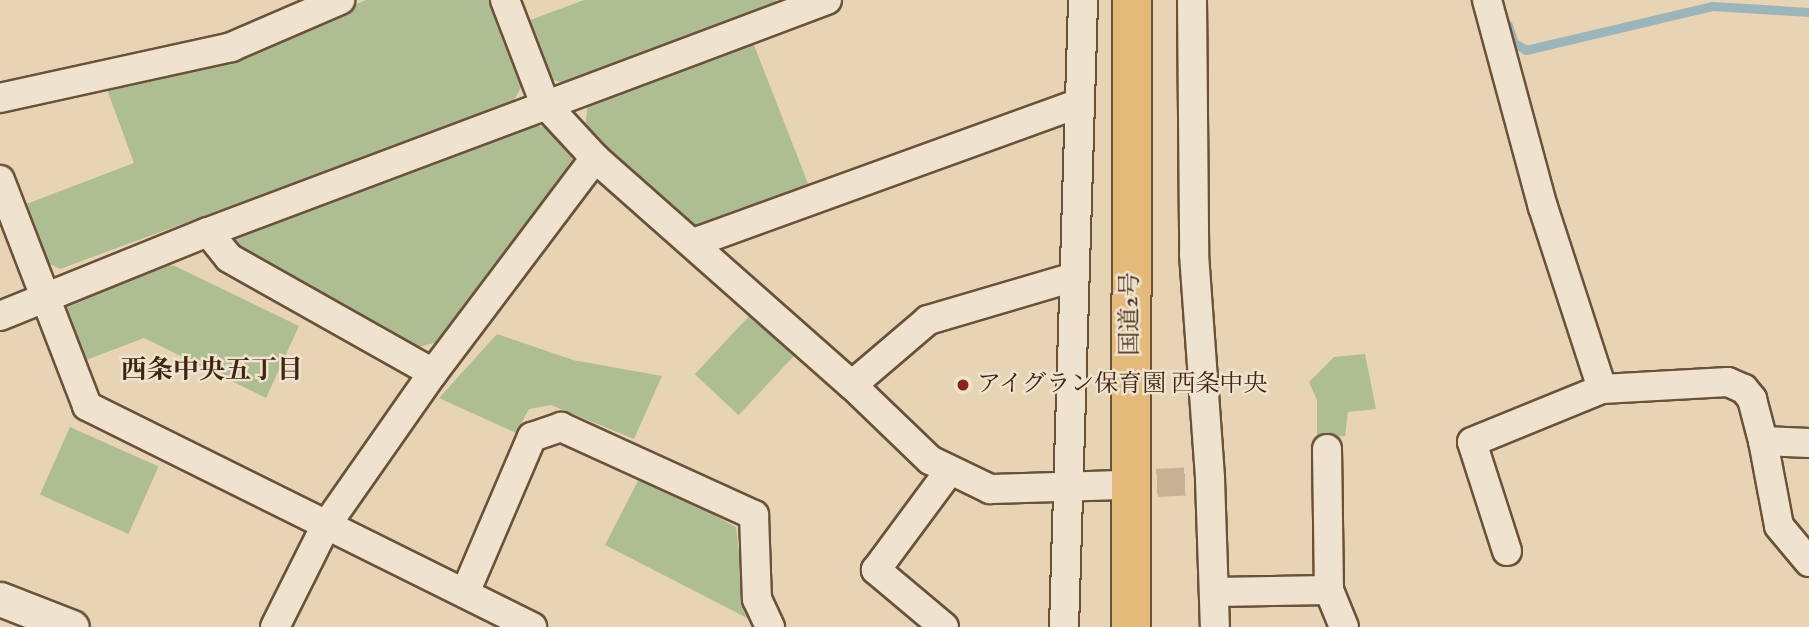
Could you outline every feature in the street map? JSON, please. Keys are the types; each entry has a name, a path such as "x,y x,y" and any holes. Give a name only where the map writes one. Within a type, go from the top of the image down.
{"highway":[{"name":"国道2号","path":"1131,625 1132,0"}],"street":[{"path":"0,98 230,47 340,0"},
{"path":"505,0 545,104 595,158 852,384 930,460 990,489 1115,485"},
{"path":"0,316 208,232 827,0"},
{"path":"1045,627 1064,616 1077,104 1083,0"},
{"path":"1192,0 1194,254 1203,480 1215,627"},
{"path":"1487,0 1543,207 1602,389"},
{"path":"694,243 1077,104"},
{"path":"275,627 325,527 433,373 595,158"},
{"path":"0,180 87,406 325,527 532,627"},
{"path":"208,232 229,258 433,373"},
{"path":"852,384 928,320 1074,278"},
{"path":"1507,551 1472,442 1602,389 1728,383 1744,389 1752,399 1779,527 1809,562"},
{"path":"465,593 532,437 561,427 754,515 757,599 769,627"},
{"path":"1763,441 1809,443"},
{"path":"1327,449 1329,590 1344,627"},
{"path":"944,627 876,570 950,470"},
{"path":"1214,592 1329,590"},
{"path":"0,599 72,627"}],"green space":[{"path":"366,0 490,0 522,86 513,102 60,269 42,260 21,206 134,163 106,87 232,58"},
{"path":"584,0 776,0 779,8 568,84 546,78 525,22"},
{"path":"752,40 809,186 703,229 691,227 585,129 588,101"},
{"path":"529,125 548,127 572,153 573,168 438,342 414,348 236,252 230,235 310,211"},
{"path":"160,264 175,266 299,326 266,398 144,338 81,362 62,315 69,300"},
{"path":"750,315 794,356 739,415 695,374"},
{"path":"497,334 573,360 662,376 634,439 551,405 529,409 516,433 439,398"},
{"path":"1365,354 1376,409 1348,412 1345,436 1317,438 1317,400 1309,382 1334,357"},
{"path":"70,427 159,466 129,534 40,495"},
{"path":"641,475 736,527 744,592 753,621 605,545"}],"waterway":[{"path":"1508,25 1514,43 1526,50 1712,6 1809,12"}],"tunnel":[{"path":"1115,485 1196,481"}],"place":[{"name":"アイグラン保育園 西条中央","path":"963,385"}],"district":[{"name":"西条中央五丁目","path":"212,371"}]}
